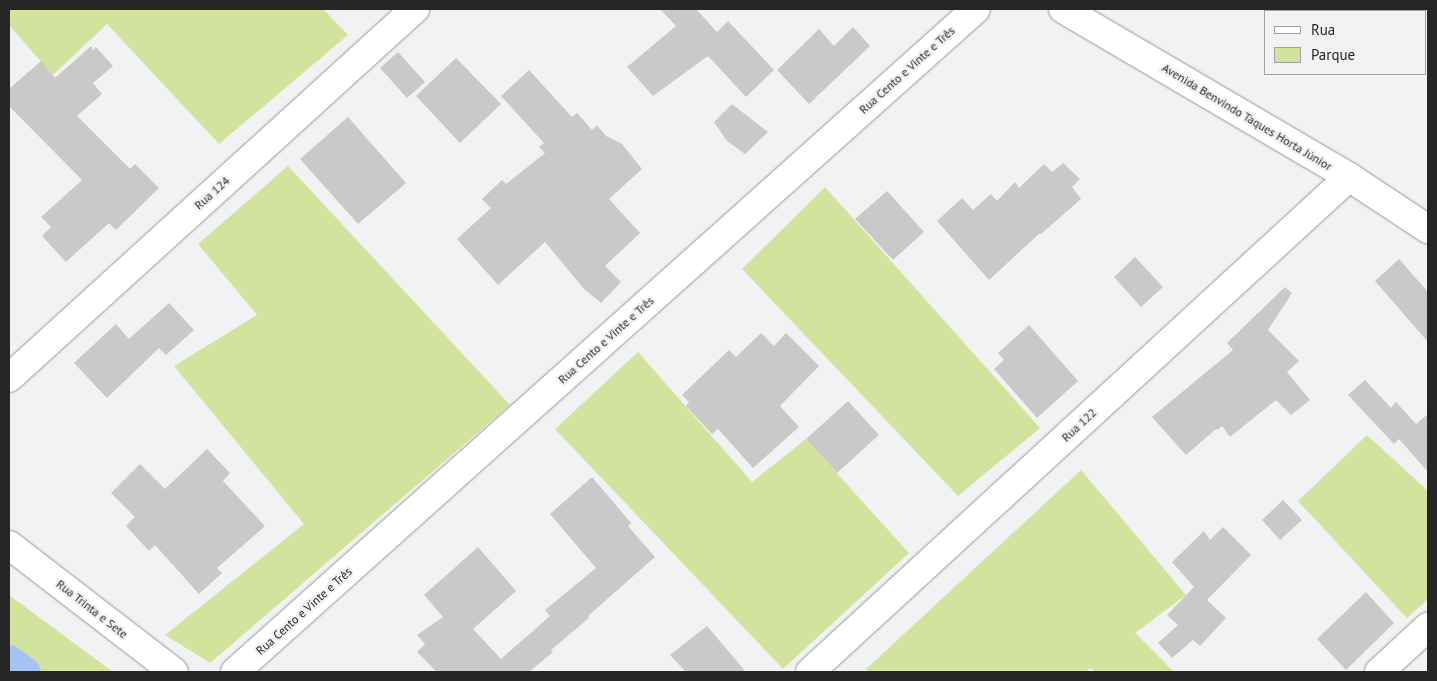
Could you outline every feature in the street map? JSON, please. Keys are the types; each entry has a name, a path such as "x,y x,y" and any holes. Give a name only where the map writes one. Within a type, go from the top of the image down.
{"street":[{"name":"Rua 124","path":"9,378 415,9"},
{"name":"Rua Cento e Vinte e Três","path":"235,672 976,9"},
{"name":"Avenida Benvindo Taques Horta Júnior","path":"1063,9 1349,177 1428,229"},
{"name":"Rua 122","path":"810,672 1349,177"},
{"name":"Rua Trinta e Sete","path":"9,545 174,672"},
{"path":"1379,672 1428,627"}],"green space":[{"path":"9,9 323,9 348,35 219,144 107,24 53,75 9,25"},
{"path":"288,166 510,405 210,663 165,635 304,524 174,366 257,315 198,244"},
{"path":"825,187 1040,428 958,496 742,269"},
{"path":"638,352 752,482 806,439 909,553 783,669 555,429"},
{"path":"1367,435 1428,491 1428,599 1407,618 1298,501"},
{"path":"1081,470 1186,595 1135,633 1174,672 1096,672 1091,668 1084,672 869,672 866,669"},
{"path":"9,595 113,672 9,672"}],"building":[{"path":"660,9 696,9 717,32 728,21 774,70 746,97 708,56 653,96 627,67 676,26"},
{"path":"853,27 870,46 809,104 777,70 819,29 834,46"},
{"path":"91,46 93,50 96,47 113,66 93,83 102,94 77,116 130,169 135,164 159,188 116,230 109,223 66,262 42,236 51,227 41,217 82,180 9,106 9,89 41,61 55,78"},
{"path":"398,52 425,82 407,98 380,68"},
{"path":"456,58 501,104 460,143 416,96"},
{"path":"529,70 572,117 577,113 592,130 597,125 606,136 622,144 642,169 609,199 640,233 605,266 621,282 601,303 584,289 545,242 498,285 457,239 491,208 482,199 502,180 506,184 545,153 539,147 544,143 501,96"},
{"path":"732,104 768,132 745,154 727,141 714,122"},
{"path":"348,117 406,183 358,224 300,159"},
{"path":"1063,163 1080,179 1072,187 1081,199 1040,233 989,280 937,221 962,198 973,210 991,194 997,201 1015,182 1019,188 1044,164 1052,172"},
{"path":"887,191 924,232 893,260 855,219"},
{"path":"1135,257 1163,287 1141,307 1114,277"},
{"path":"1399,259 1428,292 1428,342 1375,281"},
{"path":"1285,287 1292,293 1268,330 1299,361 1287,372 1310,400 1291,415 1276,400 1230,437 1222,426 1186,455 1152,417 1233,350 1227,343"},
{"path":"169,303 194,330 166,355 159,348 107,398 74,363 116,324 129,339"},
{"path":"1029,325 1078,381 1037,418 994,369 1004,360 998,353"},
{"path":"761,333 774,346 786,333 819,366 780,406 799,427 753,468 718,429 712,434 686,406 689,402 682,395 729,350 736,357"},
{"path":"1365,380 1391,408 1396,402 1416,424 1428,414 1428,472 1399,439 1394,444 1348,395"},
{"path":"848,401 879,435 837,473 806,439"},
{"path":"207,449 230,473 223,481 265,526 217,568 222,573 199,594 155,545 149,551 126,526 135,517 111,493 140,464 165,489"},
{"path":"592,477 631,523 628,526 655,557 588,616 589,618 551,650 553,652 529,672 437,672 417,652 425,644 417,635 443,617 424,595 478,547 516,591 473,629 501,659 550,616 545,610 596,568 550,514"},
{"path":"1283,500 1302,520 1280,540 1262,520"},
{"path":"1223,527 1251,555 1207,600 1226,618 1200,646 1193,640 1172,658 1158,643 1178,625 1167,615 1194,587 1172,562 1204,531 1210,540"},
{"path":"1366,592 1394,623 1346,670 1317,639"},
{"path":"707,626 746,672 686,672 670,655"}],"waterway":[{"path":"9,659 26,672"}]}
